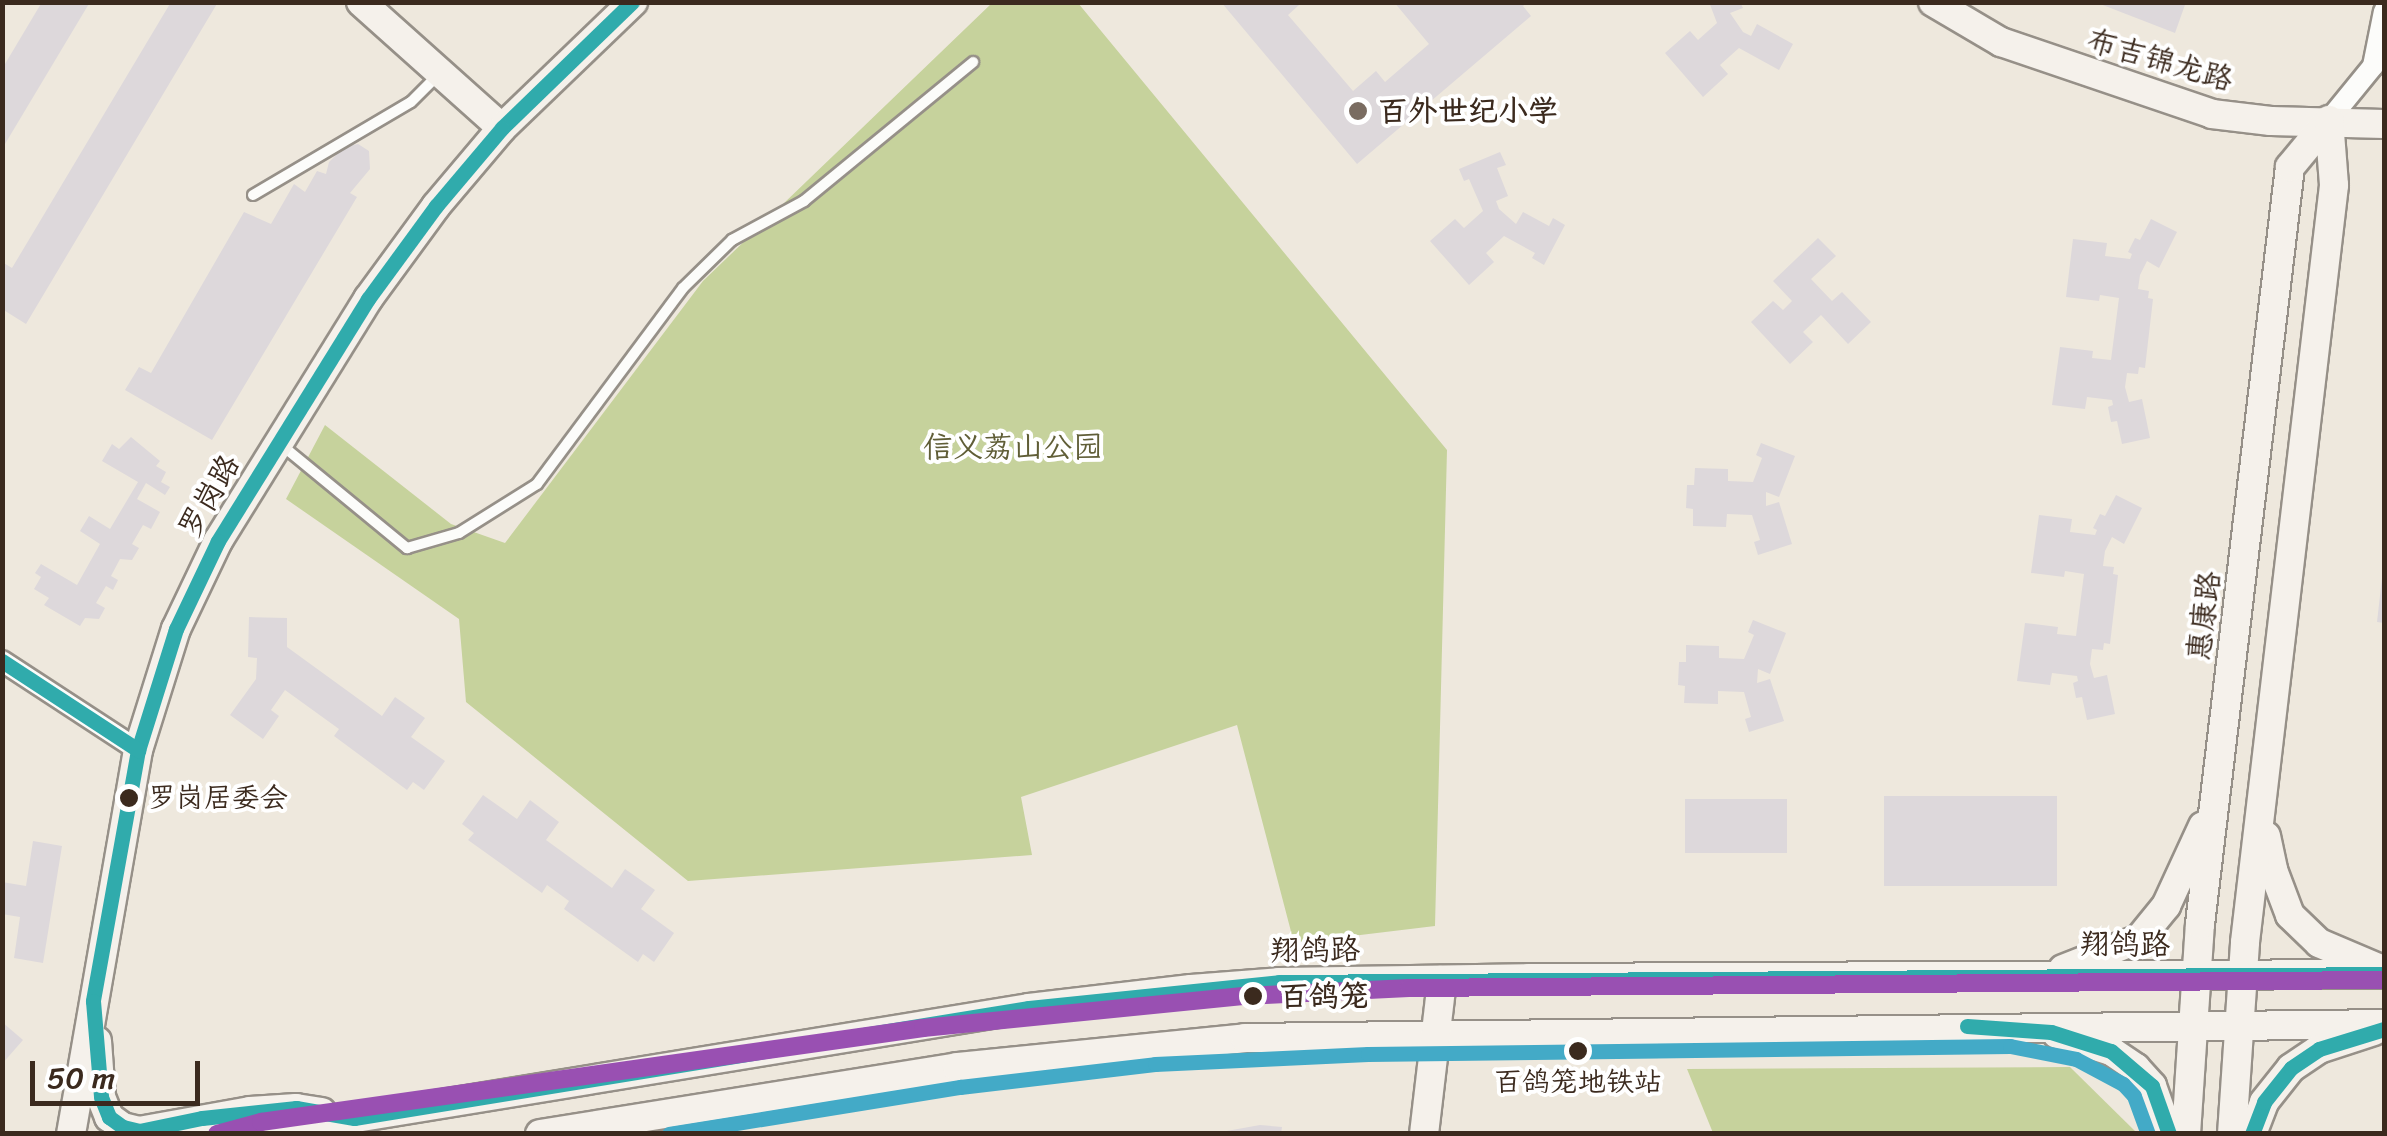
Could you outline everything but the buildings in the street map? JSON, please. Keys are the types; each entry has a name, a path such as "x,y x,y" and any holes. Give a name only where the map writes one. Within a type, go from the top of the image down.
{"street":[{"path":"360,2 502,128"},
{"name":"罗岗路","path":"70,1134 138,750 176,630 218,542 368,299 436,206 502,128 633,2"},
{"name":"布吉锦龙路","path":"1932,2 2000,42 2193,108 2271,122 2329,120 2384,124"},
{"name":"惠康路","path":"2186,1134 2216,792 2290,167 2373,66 2384,11"},
{"path":"2232,1134 2243,976 2262,798 2334,185 2329,120"},
{"path":"2,661 138,750"},
{"path":"2027,977 2093,960 2139,939 2173,892 2216,792"},
{"path":"2262,798 2272,870 2290,914 2319,943 2384,972"},
{"name":"翔鸽路","path":"258,1134 1104,999 1280,982 2384,972"},
{"path":"1424,1134 1442,980"},
{"path":"93,1001 102,1097 110,1118 123,1127 139,1132 202,1118 296,1108 354,1118"},
{"path":"540,1134 1062,1054 1245,1038 2194,1024 2384,1026"},
{"path":"2012,1026 2082,1040 2136,1068 2152,1086 2169,1134"},
{"path":"2252,1134 2264,1102 2291,1068 2319,1049 2384,1026"}],"lane":[{"path":"278,442 408,548 460,533 537,484 683,288 732,240 804,201 973,62"},
{"path":"253,195 411,102 439,74"}],"green space":[{"name":"信义荔山公园","path":"992,3 1078,3 1447,450 1435,926 1294,943 1237,725 1021,797 1032,855 688,881 466,702 459,619 286,499 325,425 451,524 505,543 703,281"},
{"path":"2070,1067 2137,1133 1713,1133 1687,1069"}],"transit line":[{"path":"632,2 502,128 436,206 368,299 218,541 176,629 138,750 93,1001 101,1097 109,1117 123,1127 139,1131 202,1118 296,1108 354,1118 1029,1008 1279,982 2384,974"},
{"path":"2,661 138,750"},
{"path":"217,1134 261,1122 923,1028 1245,996 1409,988 2384,980"},
{"path":"1967,1026 2051,1032 2111,1051 2152,1086 2169,1134"},
{"path":"2252,1134 2264,1102 2291,1068 2319,1049 2384,1029"},
{"path":"669,1134 960,1087 1155,1064 1368,1054 2010,1046 2076,1059 2123,1084 2134,1096 2148,1134"}],"place":[{"name":"百外世纪小学","path":"1358,111"},
{"name":"罗岗居委会","path":"129,798"},
{"name":"百鸽笼","path":"1253,996"},
{"name":"百鸽笼地铁站","path":"1578,1051"}]}
